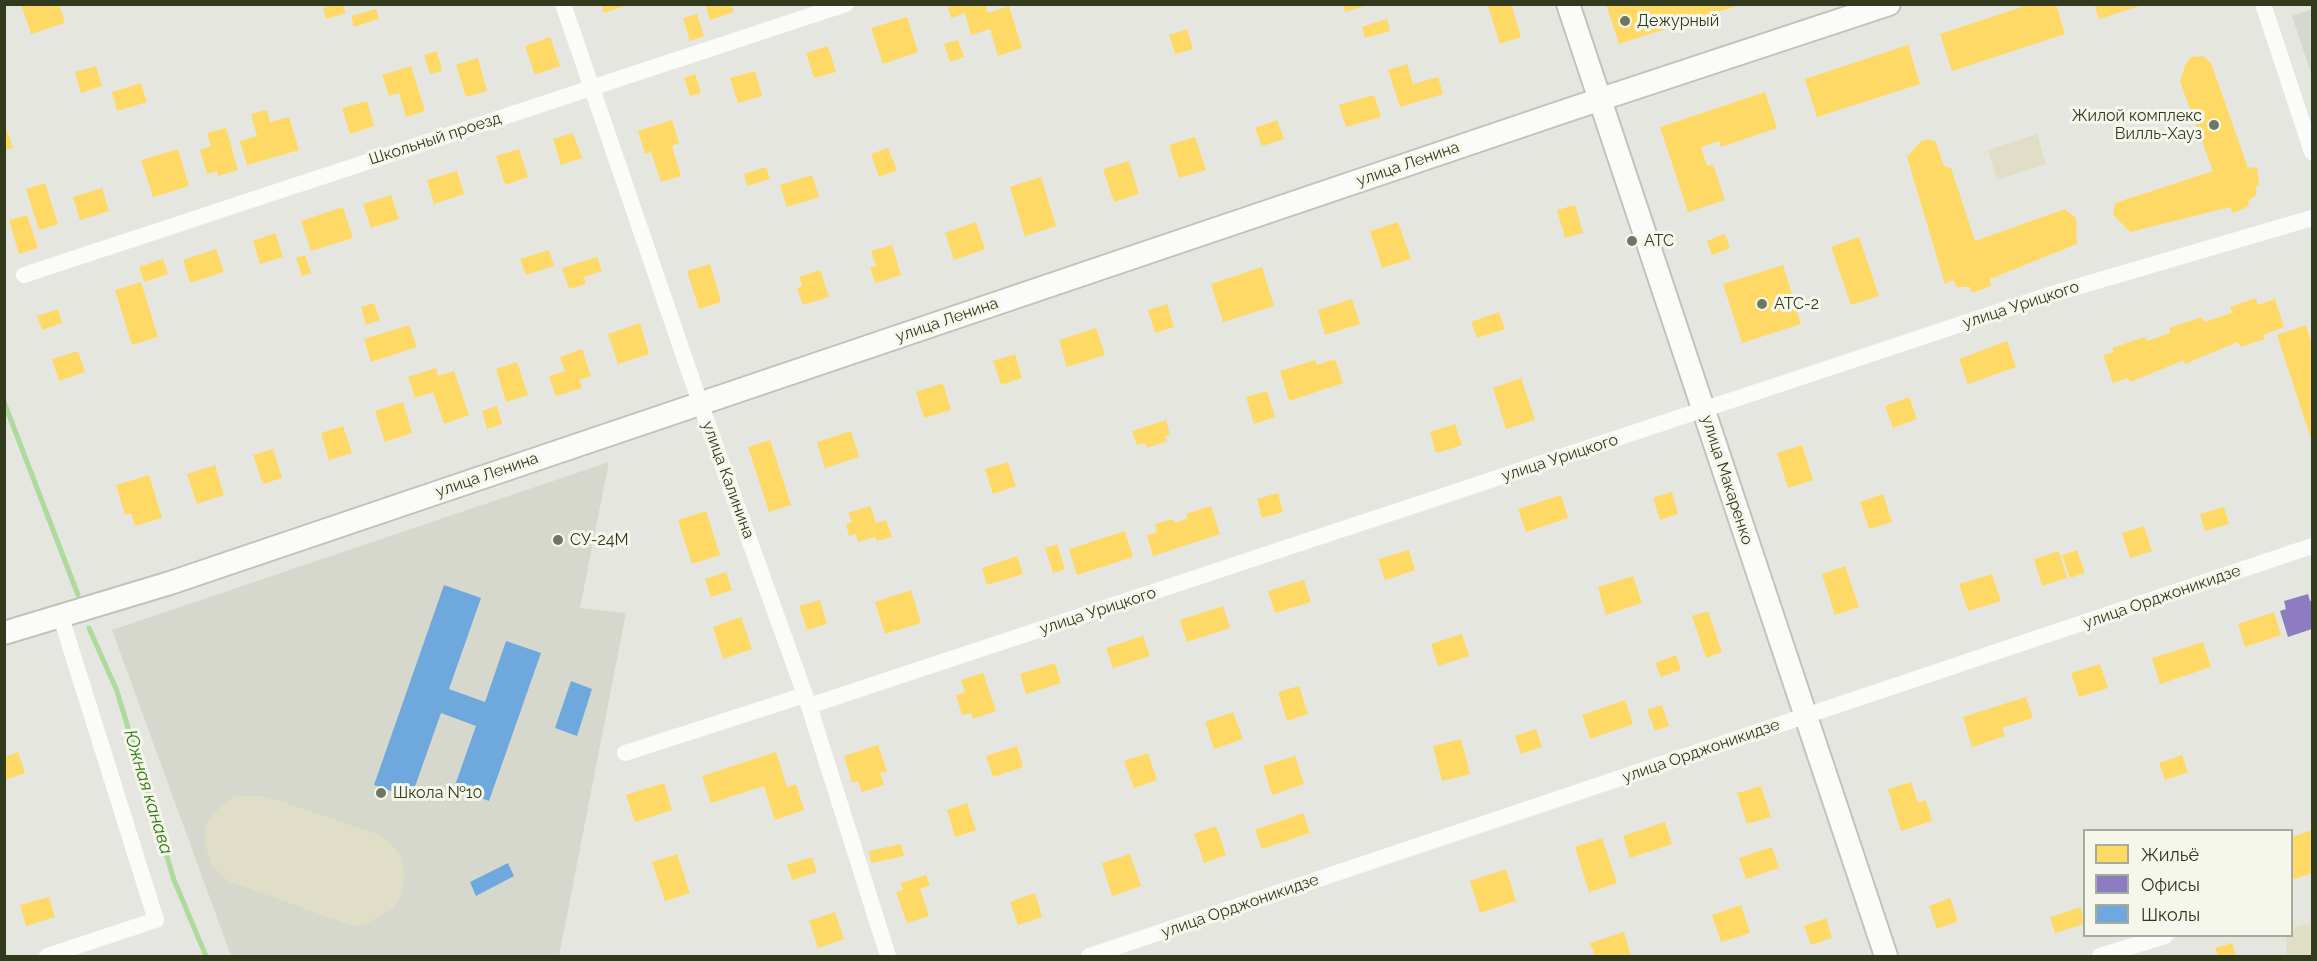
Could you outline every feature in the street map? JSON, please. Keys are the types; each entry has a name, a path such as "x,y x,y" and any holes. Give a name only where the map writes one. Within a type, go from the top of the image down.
{"street":[{"name":"улица Калинина","path":"563,4 700,403 807,700 888,957"},
{"name":"Школьный проезд","path":"24,275 846,4"},
{"name":"улица Макаренко","path":"1568,4 1705,411 1804,717 1886,957"},
{"name":"улица Ленина","path":"4,633 170,583 1600,99 1889,4"},
{"path":"2263,4 2313,152"},
{"name":"улица Урицкого","path":"625,753 807,700 1705,411 2049,295 2313,218"},
{"name":"улица Орджоникидзе","path":"1089,957 2313,546"},
{"path":"47,957 156,920 60,615"},
{"path":"2100,957 2161,937"}],"shaded area":[{"path":"2312,9 2312,76 2292,16"},
{"path":"2037,134 2046,164 1997,180 1988,150"},
{"name":"Школа №10","path":"609,462 580,608 626,613 559,956 231,956 112,630"},
{"path":"235,796 259,796 280,801 377,834 391,843 401,857 405,877 400,896 393,909 367,923 353,926 228,881 212,865 205,845 206,823 219,808"},
{"path":"2312,922 2312,956 2269,956 2287,955 2286,937 2293,937 2293,928"}],"building: Жильё":[{"path":"21,4 59,4 65,23 31,34"},
{"path":"343,4 346,13 326,19 323,8"},
{"path":"601,4 628,4 628,5 604,13"},
{"path":"705,4 731,4 734,12 710,20"},
{"path":"947,4 985,4 988,13 1009,6 1022,48 998,56 990,29 971,35 965,13 951,18"},
{"path":"1343,4 1368,4 1368,5 1345,12"},
{"path":"1511,4 1521,37 1500,44 1488,6"},
{"path":"1606,4 1740,4 1740,5 1619,44"},
{"path":"2031,4 2056,4 2065,34 1952,71 1940,34"},
{"path":"2094,4 2143,4 2143,5 2099,19"},
{"path":"376,9 379,19 354,27 351,16"},
{"path":"697,14 704,36 690,41 683,18"},
{"path":"907,17 918,52 883,64 871,28"},
{"path":"1387,19 1390,31 1365,38 1362,27"},
{"path":"1187,29 1193,49 1175,54 1169,35"},
{"path":"550,37 560,66 535,75 525,46"},
{"path":"958,40 964,57 950,62 944,44"},
{"path":"1908,45 1920,84 1817,117 1805,79"},
{"path":"828,46 836,72 814,78 806,53"},
{"path":"437,51 442,71 430,74 424,55"},
{"name":"Жилой комплекс Вилль-Хауз","path":"2203,56 2211,63 2248,168 2257,167 2259,185 2256,186 2256,195 2248,201 2249,206 2233,213 2230,207 2130,232 2113,215 2115,203 2213,171 2180,82 2185,65 2191,57"},
{"path":"478,58 487,91 466,97 456,65"},
{"path":"1407,64 1413,84 1438,77 1443,94 1400,107 1388,70"},
{"path":"96,66 102,86 81,93 75,72"},
{"path":"411,66 425,111 406,117 399,93 389,96 382,75"},
{"path":"755,71 762,96 738,103 730,78"},
{"path":"695,74 701,93 690,96 684,78"},
{"path":"141,83 147,102 117,111 112,92"},
{"path":"1765,92 1777,128 1721,147 1719,141 1701,147 1707,166 1713,164 1725,200 1688,212 1660,127"},
{"path":"1374,95 1381,117 1346,127 1339,105"},
{"path":"367,101 374,126 350,134 342,108"},
{"path":"267,110 270,122 289,117 299,150 247,165 240,141 257,136 251,114"},
{"path":"672,120 679,143 672,146 681,176 661,182 651,152 645,154 638,131"},
{"path":"1277,120 1284,139 1262,146 1255,128"},
{"path":"226,128 238,170 218,176 217,171 207,174 200,150 211,146 207,133"},
{"path":"4,130 7,130 13,148 4,150"},
{"path":"573,133 582,158 561,165 553,139"},
{"path":"1195,137 1206,170 1179,178 1169,145"},
{"path":"1928,139 1936,142 1944,166 1951,168 1975,241 2065,209 2076,218 2077,244 1990,279 1991,286 1972,293 1970,287 1957,287 1953,280 1945,284 1907,157 1920,142"},
{"path":"888,148 897,170 879,177 871,154"},
{"path":"178,149 189,186 153,197 141,160"},
{"path":"519,149 528,177 505,185 496,156"},
{"path":"1129,161 1139,194 1114,202 1103,169"},
{"path":"766,167 770,179 747,186 744,174"},
{"path":"457,171 464,194 434,204 427,180"},
{"path":"812,175 819,197 787,207 780,185"},
{"path":"1041,177 1056,226 1025,236 1010,187"},
{"path":"45,183 58,224 39,230 26,189"},
{"path":"102,188 109,211 80,220 73,197"},
{"path":"391,195 399,219 371,228 363,204"},
{"path":"1575,205 1583,233 1565,238 1557,210"},
{"path":"343,207 353,238 311,251 301,221"},
{"path":"27,215 38,248 19,254 9,220"},
{"path":"976,222 985,249 954,260 945,233"},
{"path":"1398,222 1411,259 1382,268 1370,231"},
{"path":"275,233 283,257 260,264 253,241"},
{"path":"1725,234 1730,248 1712,255 1707,241"},
{"path":"1859,237 1879,296 1851,305 1831,247"},
{"path":"892,245 901,275 875,283 870,267 876,266 871,251"},
{"path":"216,249 224,272 190,283 183,260"},
{"path":"549,250 554,266 526,275 520,259"},
{"path":"305,255 311,273 302,276 296,258"},
{"path":"597,257 602,271 584,277 586,284 569,289 562,268"},
{"path":"163,259 168,274 144,282 139,267"},
{"path":"710,264 721,302 699,309 687,271"},
{"name":"АТС-2","path":"1783,265 1801,324 1742,343 1723,284"},
{"path":"1262,267 1274,306 1223,322 1211,284"},
{"path":"820,270 829,297 803,305 797,288 802,286 799,277"},
{"path":"141,282 158,337 132,345 115,290"},
{"path":"2256,298 2258,305 2275,299 2284,327 2263,335 2265,339 2240,347 2238,342 2185,364 2184,360 2130,382 2128,378 2113,383 2103,355 2114,352 2112,348 2145,337 2147,341 2170,333 2169,328 2202,317 2204,322 2232,313 2230,307"},
{"path":"1352,299 1360,324 1325,335 1318,310"},
{"path":"374,303 380,320 366,325 361,307"},
{"path":"1167,304 1174,327 1155,333 1148,310"},
{"path":"58,309 62,323 42,330 37,316"},
{"path":"1499,312 1505,329 1477,338 1471,322"},
{"path":"640,323 649,354 618,364 608,334"},
{"path":"409,325 417,347 371,362 364,339"},
{"path":"2306,325 2312,345 2312,442 2277,335"},
{"path":"1096,328 1105,355 1067,367 1059,340"},
{"path":"2007,341 2016,367 1968,384 1959,359"},
{"path":"582,349 591,376 579,380 582,388 556,396 549,376 565,371 560,357"},
{"path":"78,351 85,372 59,381 52,359"},
{"path":"1015,354 1022,378 1001,385 993,361"},
{"path":"1335,359 1343,383 1289,401 1280,371 1315,360 1317,365"},
{"path":"517,362 528,395 506,402 496,369"},
{"path":"436,368 438,376 454,371 469,415 444,424 433,392 415,398 408,377"},
{"path":"1521,378 1535,420 1506,429 1493,388"},
{"path":"943,383 951,410 924,418 916,392"},
{"path":"1267,391 1275,417 1254,424 1246,397"},
{"path":"1909,397 1917,419 1893,428 1885,406"},
{"path":"403,402 412,433 385,442 375,411"},
{"path":"497,406 502,424 487,429 482,411"},
{"path":"1166,420 1170,435 1165,436 1167,441 1147,448 1145,443 1137,445 1132,431"},
{"path":"1455,424 1462,445 1436,453 1430,432"},
{"path":"343,426 352,453 329,460 321,433"},
{"path":"851,431 859,457 825,468 817,442"},
{"path":"770,440 791,505 769,512 748,447"},
{"path":"1802,445 1813,480 1788,488 1777,453"},
{"path":"273,449 282,478 263,484 253,455"},
{"path":"1008,462 1016,486 993,494 985,469"},
{"path":"215,465 224,495 197,504 187,474"},
{"path":"149,475 162,518 135,526 131,513 125,515 116,485"},
{"path":"1672,492 1678,514 1660,520 1653,498"},
{"path":"1278,493 1283,512 1262,518 1257,499"},
{"path":"1883,494 1892,522 1869,529 1860,502"},
{"path":"1561,495 1568,518 1526,532 1518,509"},
{"path":"870,506 876,523 886,520 892,537 877,541 875,537 858,542 856,534 849,536 846,524 852,522 848,513"},
{"path":"1211,506 1220,534 1153,556 1147,535 1157,532 1155,524 1173,519 1175,523 1188,518 1186,514"},
{"path":"2224,507 2229,524 2205,531 2200,514"},
{"path":"706,511 720,555 692,564 678,520"},
{"path":"2144,526 2152,551 2130,558 2122,533"},
{"path":"1125,531 1133,557 1077,575 1069,549"},
{"path":"1057,544 1065,569 1053,573 1045,548"},
{"path":"1409,550 1415,570 1385,580 1378,559"},
{"path":"2077,550 2085,573 2070,578 2062,555"},
{"path":"2059,551 2067,578 2042,586 2034,559"},
{"path":"1017,556 1023,574 987,585 982,568"},
{"path":"1845,566 1859,607 1835,615 1822,574"},
{"path":"726,572 732,590 711,597 705,579"},
{"path":"1992,574 2001,601 1968,611 1959,584"},
{"path":"1633,576 1642,603 1606,615 1598,587"},
{"path":"1304,580 1311,602 1275,613 1268,591"},
{"path":"911,590 921,623 885,634 875,602"},
{"path":"820,600 827,624 807,630 799,606"},
{"path":"1223,606 1230,628 1187,642 1180,620"},
{"path":"1708,611 1722,652 1706,658 1692,616"},
{"path":"2274,612 2281,635 2245,647 2238,624"},
{"path":"741,617 752,649 723,659 713,627"},
{"path":"1462,634 1469,656 1438,666 1431,644"},
{"path":"1143,636 1150,656 1113,668 1106,648"},
{"path":"2203,642 2211,667 2160,684 2152,658"},
{"path":"1676,655 1681,670 1661,677 1655,663"},
{"path":"1055,663 1061,683 1026,694 1020,674"},
{"path":"2100,664 2108,688 2079,697 2071,673"},
{"path":"983,673 996,711 973,719 971,713 962,715 956,695 965,692 961,680"},
{"path":"1299,686 1308,714 1287,721 1278,692"},
{"path":"2026,697 2033,718 2002,728 2005,736 1972,747 1963,717"},
{"path":"1625,700 1633,724 1590,739 1582,715"},
{"path":"1662,705 1669,726 1655,731 1647,710"},
{"path":"1233,712 1243,739 1214,749 1205,722"},
{"path":"1536,729 1542,747 1521,754 1515,736"},
{"path":"1461,739 1470,774 1442,781 1433,746"},
{"path":"878,745 887,771 880,773 884,785 862,792 858,781 852,783 844,756"},
{"path":"1017,746 1023,767 993,777 986,756"},
{"path":"18,752 25,773 5,780 5,757"},
{"path":"776,752 787,787 796,784 804,810 775,820 764,786 711,803 702,776"},
{"path":"1148,753 1157,780 1134,788 1124,761"},
{"path":"2182,755 2188,772 2165,780 2159,763"},
{"path":"1295,756 1304,784 1272,795 1263,766"},
{"path":"1911,782 1918,803 1926,800 1932,821 1901,831 1888,789"},
{"path":"664,783 672,810 635,822 626,795"},
{"path":"1761,786 1771,817 1747,824 1737,793"},
{"path":"967,803 976,830 955,837 947,810"},
{"path":"1303,813 1310,833 1262,849 1255,830"},
{"path":"1665,822 1672,844 1630,858 1623,836"},
{"path":"1216,826 1226,855 1204,863 1194,834"},
{"path":"2312,830 2312,873 2293,880 2293,837"},
{"path":"1602,838 1617,883 1589,892 1575,847"},
{"path":"901,844 904,856 871,863 869,851"},
{"path":"1772,847 1779,868 1746,879 1739,858"},
{"path":"677,854 690,893 665,901 652,862"},
{"path":"1130,854 1141,886 1112,896 1102,863"},
{"path":"812,857 817,872 792,880 787,865"},
{"path":"1506,869 1516,901 1480,913 1470,881"},
{"path":"926,875 930,886 920,889 929,916 907,923 896,892 903,890 901,883"},
{"path":"1035,893 1042,917 1018,925 1010,902"},
{"path":"49,897 55,917 26,926 20,905"},
{"path":"1950,898 1958,921 1937,929 1929,906"},
{"path":"1741,905 1750,933 1721,942 1712,915"},
{"path":"2081,907 2083,924 2055,933 2050,917"},
{"path":"835,912 844,939 818,948 809,921"},
{"path":"1826,918 1832,938 1811,945 1804,926"},
{"path":"1624,932 1631,956 1595,956 1590,943"},
{"path":"2232,943 2236,956 2218,956 2215,948"}],"building: Офисы":[{"path":"2308,594 2312,601 2312,629 2288,637 2280,611 2286,609 2284,601"}],"building: Школы":[{"path":"444,585 481,598 449,689 485,702 506,641 541,653 489,801 454,788 476,726 441,713 411,798 374,785"},
{"path":"571,681 592,689 577,736 555,728"},
{"path":"508,863 514,876 476,896 470,882"}],"waterway":[{"name":"Южная канава","path":"4,402 78,595"},
{"name":"Южная канава","path":"89,628 117,691 174,880 206,956"}],"place":[{"name":"Дежурный","path":"1625,21"},
{"name":"Жилой комплекс Вилль-Хауз","path":"2214,125"},
{"name":"АТС","path":"1632,241"},
{"name":"АТС-2","path":"1762,304"},
{"name":"СУ-24М","path":"558,540"},
{"name":"Школа №10","path":"381,793"}]}
